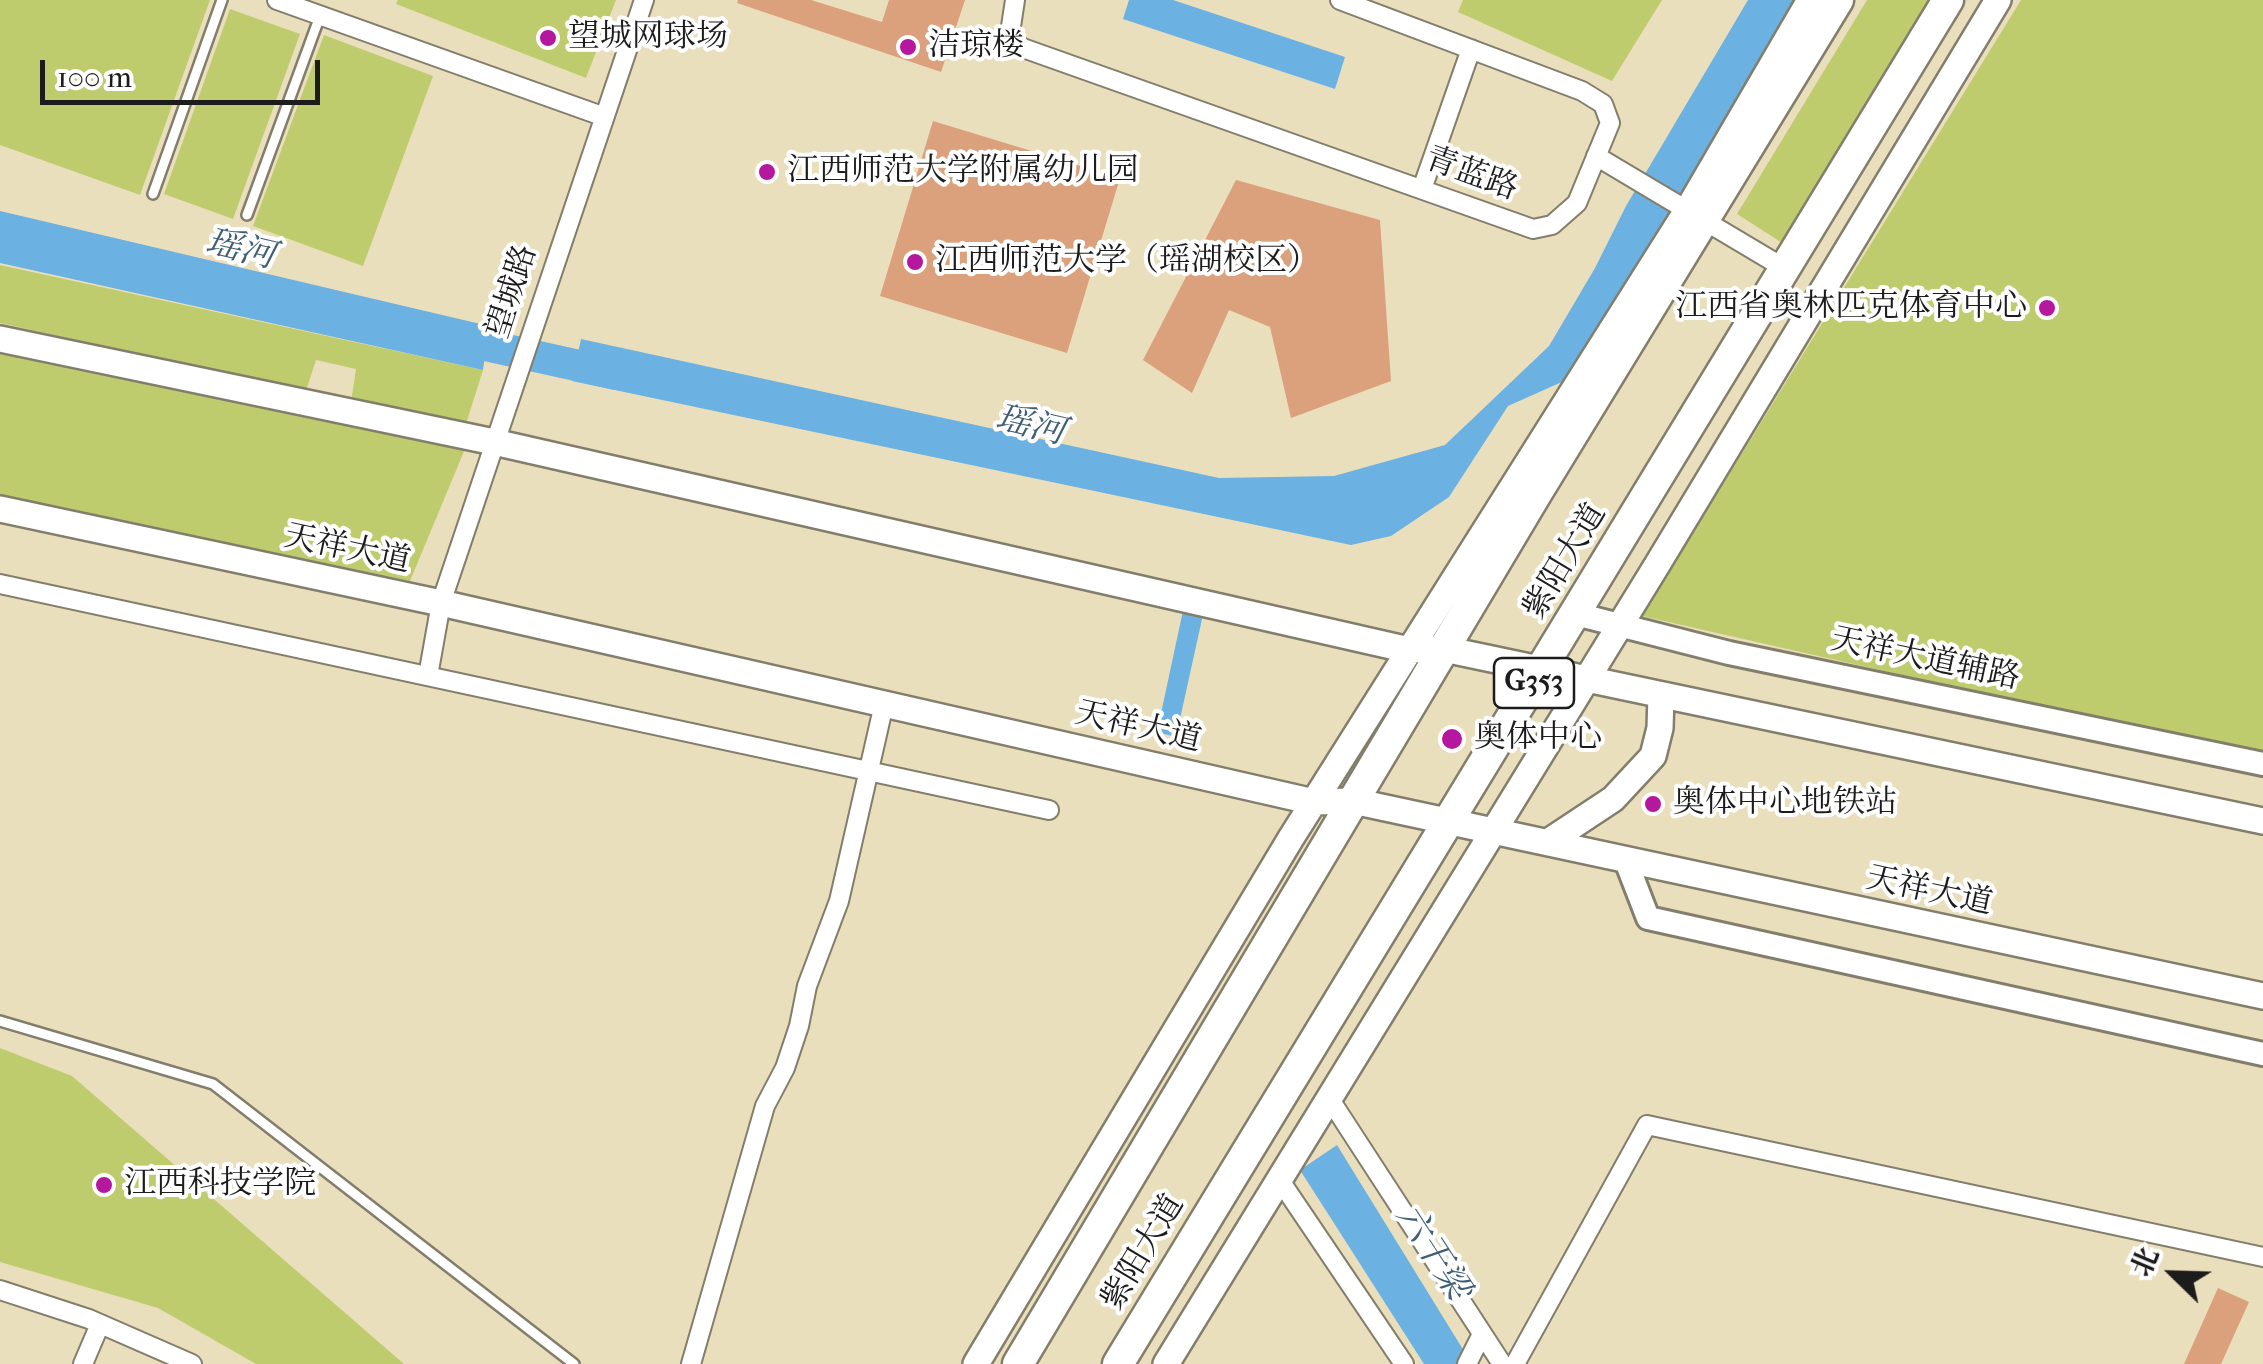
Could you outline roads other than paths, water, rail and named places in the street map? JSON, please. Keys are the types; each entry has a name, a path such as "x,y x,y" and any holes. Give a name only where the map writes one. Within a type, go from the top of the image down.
{"highway":[{"name":"紫阳大道","path":"1018,1364 1444,649 1696,214 1838,0"},
{"name":"紫阳大道","path":"1118,1364 1948,0"}],"main road":[{"path":"976,1364 1409,650 1696,214 1810,0"},
{"path":"1166,1364 1998,0"},
{"path":"0,339 498,431 1409,650 1444,649 2263,821"},
{"name":"天祥大道","path":"0,509 441,603 1314,802 1353,801 2263,996"},
{"name":"天祥大道辅路","path":"1576,614 1729,652 2263,764"},
{"path":"1548,842 1613,799 1654,756 1661,696"},
{"path":"1626,860 1648,918 2263,1054"}],"street":[{"path":"277,0 602,116"},
{"name":"望城路","path":"428,676 441,603 644,0"},
{"name":"青蓝路","path":"1015,0 1010,33 1020,47 1533,229 1552,226 1577,203 1610,123 1604,104 1582,90 1340,0"},
{"path":"1422,189 1472,49"},
{"path":"1596,156 1784,268"},
{"path":"0,584 1049,810"},
{"path":"691,1364 765,1106 786,1068 806,986 838,901 884,704"},
{"path":"1329,1098 1502,1364"},
{"path":"1515,1364 1647,1124 2263,1257"},
{"path":"1279,1179 1404,1364"},
{"path":"0,1290 100,1324 192,1364"},
{"path":"83,1364 100,1324"},
{"path":"1469,1360 1482,1334"}],"lane":[{"path":"154,194 222,0"},
{"path":"247,215 321,16"},
{"path":"0,1021 213,1084 574,1364"}],"water":[{"path":"1129,0 1173,0 1345,57 1335,89 1123,19"},
{"path":"1748,0 1803,0 1573,377 1508,406 1449,497 1391,536 1351,545 572,381 581,339 1219,478 1334,476 1445,445 1549,346 1626,206"},
{"path":"0,211 489,326 483,370 0,263"},
{"path":"1184,606 1204,610 1176,737 1157,732"},
{"path":"1337,1145 1472,1364 1424,1364 1300,1170"}],"waterway":[{"name":"瑶河","path":"444,336 616,374"}],"place":[{"name":"望城网球场","path":"548,38"},
{"name":"洁琼楼","path":"908,47"},
{"name":"江西师范大学附属幼儿园","path":"767,172"},
{"name":"江西师范大学（瑶湖校区）","path":"915,262"},
{"name":"江西省奥林匹克体育中心","path":"2047,308"},
{"name":"奥体中心","path":"1452,739"},
{"name":"奥体中心地铁站","path":"1653,804"},
{"name":"江西科技学院","path":"104,1185"}],"water label":[{"name":"六干梁","path":"1431,1253"}]}
